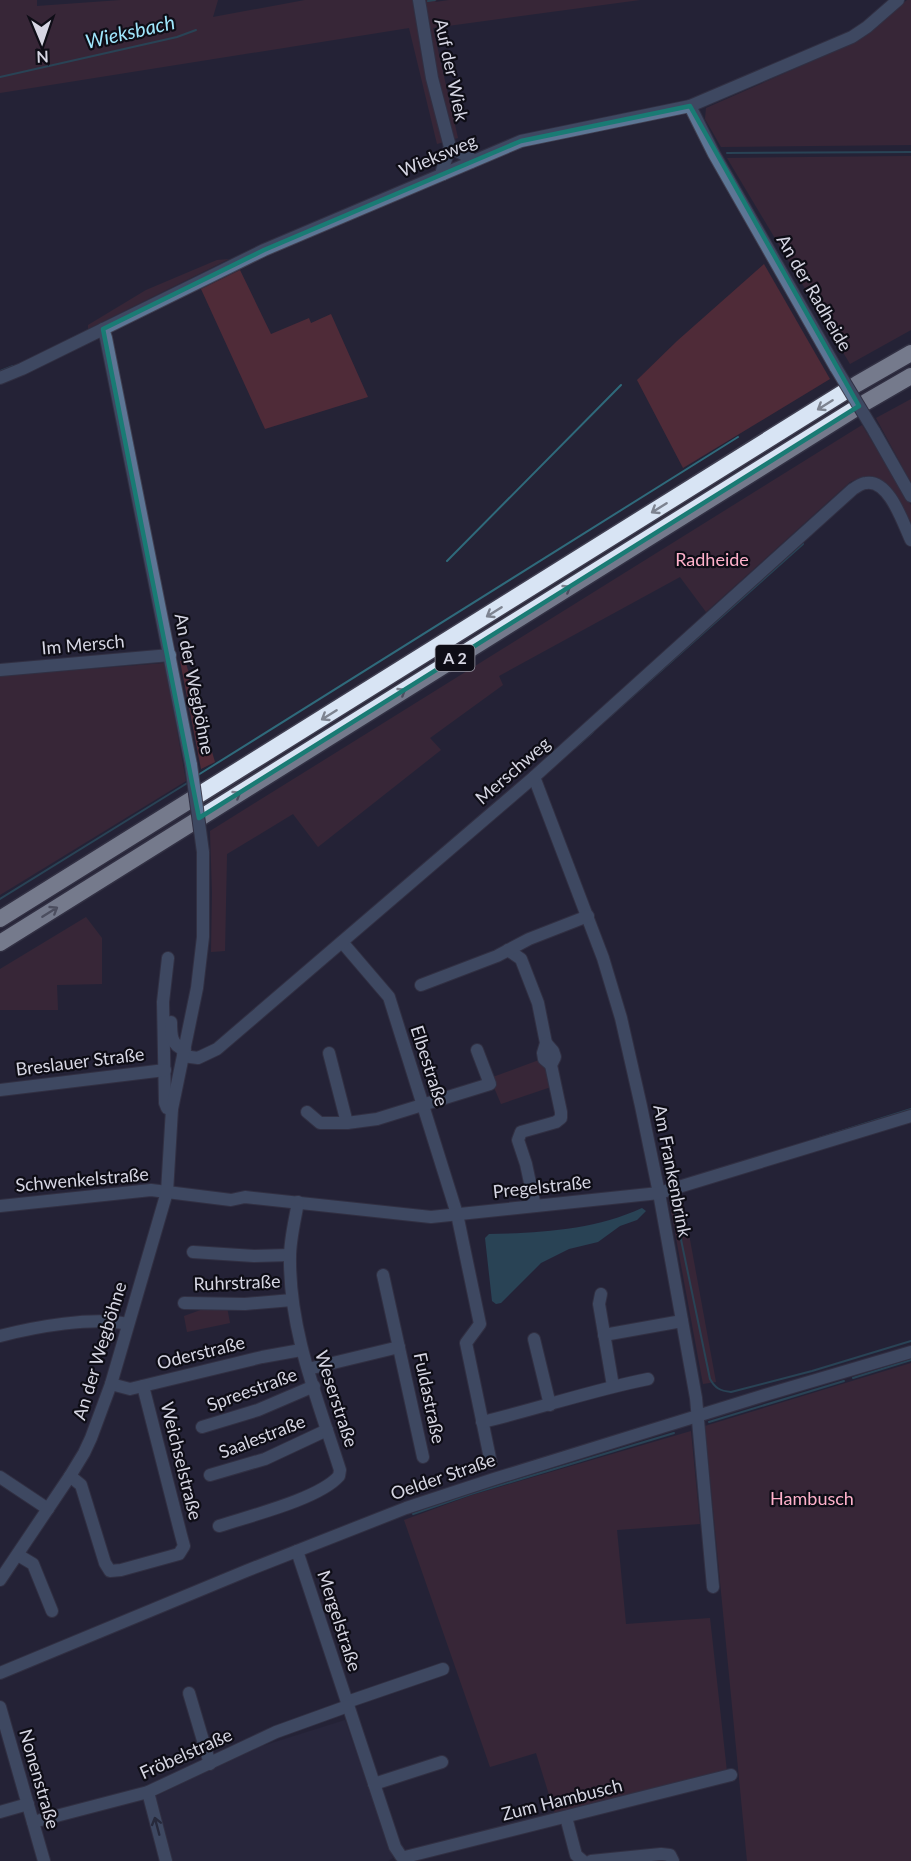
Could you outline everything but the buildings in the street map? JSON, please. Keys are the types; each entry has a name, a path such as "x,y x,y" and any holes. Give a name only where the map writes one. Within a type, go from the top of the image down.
{"highway":[{"name":"A 2","path":"0,919 857,384 911,353"},
{"name":"A 2","path":"0,943 911,376"}],"street":[{"name":"Auf der Wiek","path":"419,0 432,78 450,147 442,174"},
{"name":"Wieksweg","path":"0,378 264,250 521,141 690,106 837,44 867,27 898,0"},
{"name":"An der Radheide","path":"690,106 714,153 911,496"},
{"name":"Auf der Wiek","path":"450,147 470,158 471,162"},
{"name":"An der Wegböhne","path":"0,1580 84,1453 111,1384 167,1192 172,1109 197,988 203,937 203,852 191,765 103,329"},
{"name":"Merschweg","path":"184,1053 198,1058 217,1049 534,777 853,489 864,483 874,483 886,489 911,540"},
{"name":"Im Mersch","path":"0,670 170,655"},
{"name":"Am Frankenbrink","path":"534,777 588,916 621,1018 659,1193 696,1398 713,1587"},
{"path":"421,986 588,916"},
{"path":"521,959 529,939"},
{"name":"Elbestraße","path":"342,942 389,998 457,1214 480,1324 466,1343 491,1463"},
{"path":"508,950 521,959 538,1003 546,1043 544,1059 551,1065 561,1113 561,1118 556,1122 521,1132 518,1140 535,1206"},
{"name":"An der Wegböhne","path":"168,958 163,1002 165,1103 167,1108 172,1109"},
{"name":"An der Wegböhne","path":"166,982 173,1042 184,1053"},
{"path":"308,1112 320,1123 347,1123 377,1119 490,1084 477,1050"},
{"path":"329,1053 347,1123"},
{"name":"Breslauer Straße","path":"0,1090 165,1070"},
{"name":"Pregelstraße","path":"167,1192 231,1200 245,1197 298,1202 431,1217 659,1193 911,1116"},
{"name":"Schwenkelstraße","path":"0,1206 151,1190 167,1192"},
{"name":"Weserstraße","path":"219,1526 317,1491 339,1476 340,1470 301,1350 292,1300 290,1255 298,1202"},
{"path":"193,1252 254,1256 290,1255"},
{"name":"Fuldastraße","path":"383,1275 423,1457"},
{"path":"601,1294 599,1304 614,1386"},
{"name":"Ruhrstraße","path":"184,1303 245,1304 292,1300"},
{"path":"604,1335 682,1321"},
{"path":"0,1336 17,1331 80,1323 128,1324"},
{"path":"534,1339 550,1405"},
{"name":"Fuldastraße","path":"308,1369 399,1347"},
{"name":"Oderstraße","path":"111,1384 130,1389 262,1357 301,1350"},
{"name":"Oelder Straße","path":"0,1673 406,1508 697,1416 911,1353"},
{"path":"482,1422 648,1379"},
{"name":"Weichselstraße","path":"70,1476 81,1485 105,1563 110,1571 179,1554 184,1546 143,1386"},
{"name":"Spreestraße","path":"202,1427 258,1410 314,1386"},
{"name":"Saalestraße","path":"210,1475 265,1459 327,1430"},
{"path":"0,1477 48,1509"},
{"name":"Mergelstraße","path":"297,1551 394,1847 401,1856"},
{"path":"18,1555 33,1564 52,1611"},
{"name":"Mergelstraße","path":"348,1704 442,1669"},
{"path":"189,1693 210,1764"},
{"name":"Fröbelstraße","path":"33,1822 148,1792 276,1732 348,1704"},
{"name":"Nonenstraße","path":"0,1707 44,1861"},
{"path":"374,1784 442,1762"},
{"name":"Zum Hambusch","path":"401,1856 405,1857 566,1818 731,1775"},
{"path":"148,1792 166,1861"},
{"path":"0,1812 28,1804"},
{"path":"566,1818 576,1856 583,1861"},
{"path":"591,1861 661,1854 670,1856 673,1861"}],"highlighted area":[{"path":"690,106 859,406 199,818 103,329 264,250 521,141"}],"shaded area":[{"path":"345,1720 393,1858 388,1861 172,1861 154,1801 156,1796 259,1747"}],"green space":[{"path":"0,0 37,0 37,6 121,0 218,0 213,17 305,0 437,0 435,2 449,0 640,0 433,28 458,138 437,144 409,28 0,93"},
{"path":"907,0 911,0 911,145 721,147 705,119 706,108 856,42"},
{"path":"911,156 911,330 850,364 727,158"},
{"path":"229,259 88,329 88,325 146,290 217,260"},
{"path":"764,264 830,379 683,468 637,380 677,341"},
{"path":"240,270 271,334 309,318 311,323 331,314 368,397 265,429 201,289"},
{"path":"911,399 911,483 876,418"},
{"name":"Radheide","path":"862,425 911,505 911,530 896,497 883,482 874,478 863,478 850,482 706,612 680,577 499,676 503,685 430,738 441,750 318,847 293,814 227,854 225,951 211,952 210,831"},
{"path":"185,660 215,762 201,769 180,661"},
{"path":"165,663 186,781 0,895 0,676"},
{"path":"86,917 102,938 102,984 57,985 58,1010 0,1010 0,969"},
{"path":"539,1060 548,1069 551,1087 501,1104 490,1078"},
{"path":"682,1196 716,1382 703,1384 669,1200"},
{"path":"209,1307 227,1307 230,1323 187,1332 184,1316"},
{"name":"Hambusch","path":"911,1363 911,1861 747,1861 705,1426"},
{"path":"691,1431 700,1524 617,1530 626,1624 710,1618 727,1772 555,1814 536,1753 490,1767 404,1520 472,1495"}],"water":[{"path":"642,1208 646,1211 637,1220 620,1226 598,1242 569,1249 541,1263 501,1303 496,1304 492,1301 485,1238 489,1234 528,1233 586,1226"}],"waterway":[{"path":"428,1 435,0"},
{"name":"Wieksbach","path":"0,77 177,37 196,30"},
{"path":"727,153 911,152"},
{"path":"0,371 13,366"},
{"path":"447,561 621,385"},
{"path":"198,775 738,437"},
{"path":"607,719 803,544"},
{"path":"575,748 593,732"},
{"path":"0,899 189,782"},
{"path":"819,1138 911,1109"},
{"path":"679,1193 674,1195 673,1201 710,1379 718,1388 731,1392 812,1371 911,1341"},
{"path":"853,1378 911,1360"},
{"path":"709,1422 844,1381"},
{"path":"413,1514 471,1494 674,1433"}]}
